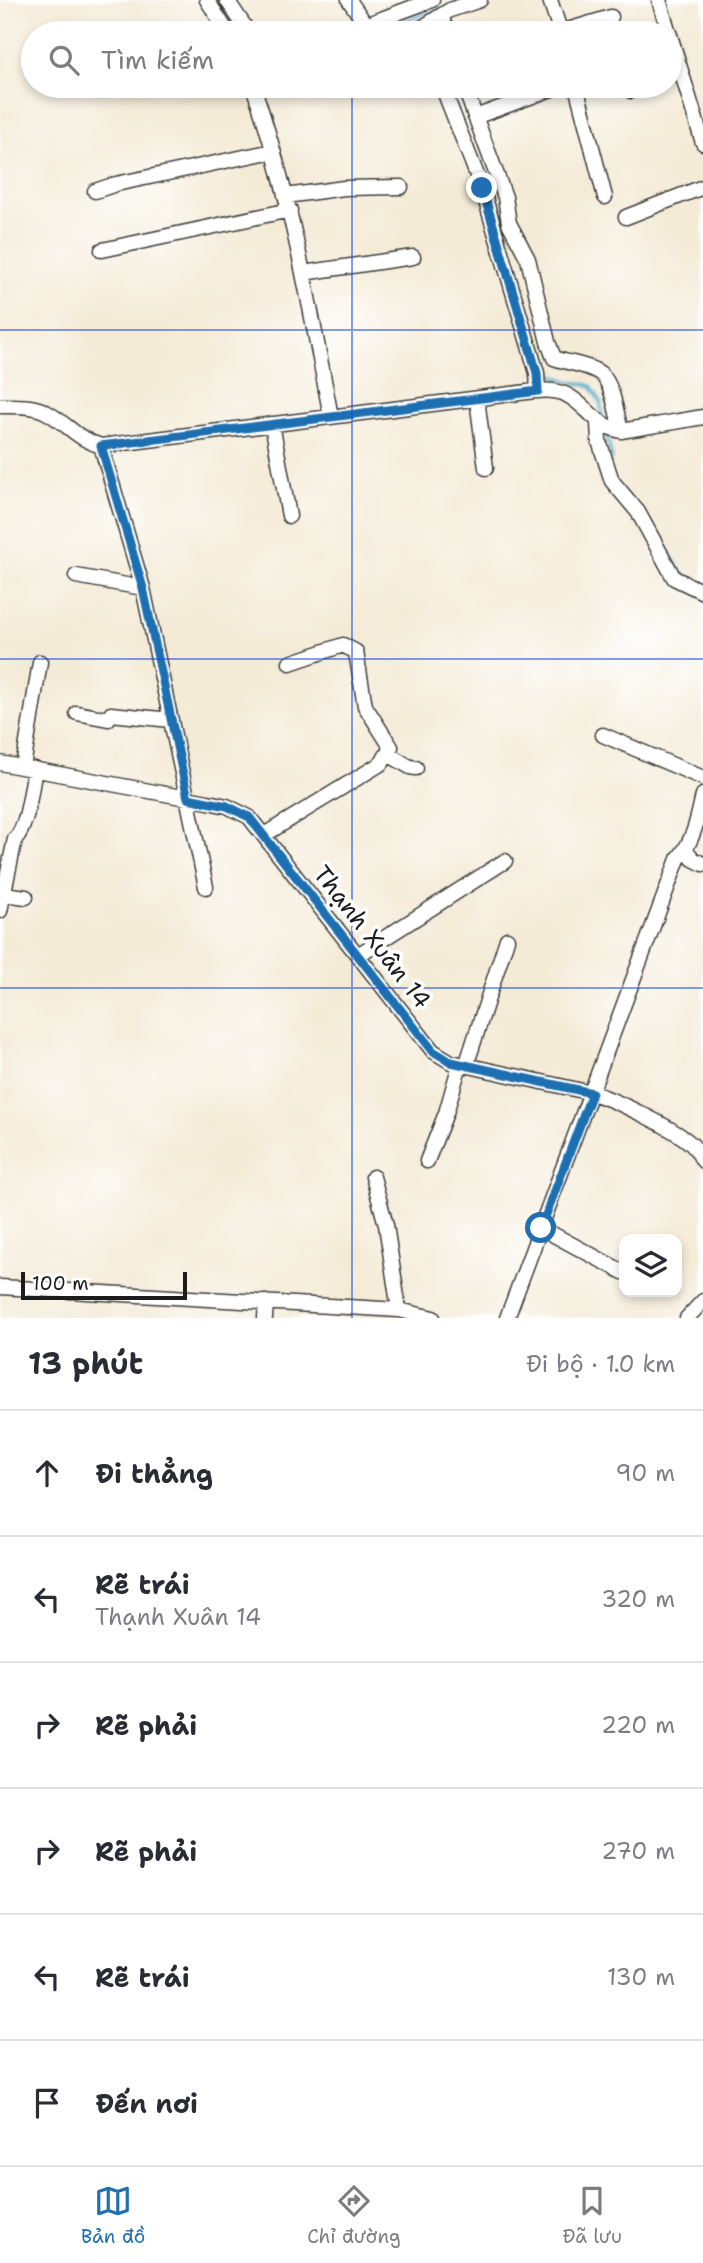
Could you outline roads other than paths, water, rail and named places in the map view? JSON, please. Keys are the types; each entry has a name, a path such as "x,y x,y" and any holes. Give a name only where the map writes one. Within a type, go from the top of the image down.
{"street":[{"path":"207,0 220,21"},
{"path":"227,0 241,21"},
{"path":"349,0 363,21"},
{"path":"377,21 432,0"},
{"path":"436,21 450,10 480,0"},
{"path":"551,0 557,21"},
{"path":"659,0 665,21"},
{"path":"442,17 443,21"},
{"path":"598,21 611,17"},
{"path":"682,88 703,143"},
{"path":"257,98 288,203 331,417"},
{"path":"447,98 482,188 537,373 538,391"},
{"path":"468,98 505,197 509,223 528,259 554,358 602,375 611,394 621,431"},
{"path":"475,117 527,98"},
{"path":"579,98 605,197"},
{"path":"96,191 116,184 273,150"},
{"path":"102,250 344,188 401,187"},
{"path":"626,217 703,187"},
{"path":"303,273 413,257"},
{"path":"0,406 19,406 44,411 82,440 101,446 538,391 555,391 578,401 608,429 621,431 703,417"},
{"path":"477,399 486,468"},
{"path":"598,422 599,441 612,481 638,512 674,578 703,592"},
{"path":"271,424 289,516"},
{"path":"101,446 143,588 206,887"},
{"path":"76,576 143,588"},
{"path":"264,835 382,763 391,747 365,706 356,652 343,645 290,663"},
{"path":"0,911 15,839 19,836 25,816 40,662"},
{"path":"77,713 108,719 111,714 171,720"},
{"path":"603,735 703,778"},
{"path":"388,754 416,768"},
{"name":"Thạnh Xuân 14","path":"0,763 227,806 249,817 433,1051 451,1062 609,1098 682,1136 694,1146 703,1161"},
{"path":"508,1318 678,859 686,850 699,817 703,795"},
{"path":"686,850 692,859 703,864"},
{"path":"358,955 505,861"},
{"path":"4,894 26,897"},
{"path":"428,1161 507,939"},
{"path":"373,1177 381,1201 399,1310"},
{"path":"541,1228 619,1270"},
{"path":"0,1287 399,1310 433,1318"},
{"path":"687,1318 703,1301"},
{"path":"265,1318 266,1302"}],"waterway":[{"path":"404,21 439,9"},
{"path":"541,361 555,376 591,386 600,401 603,417"},
{"path":"606,432 612,459"},
{"path":"658,535 682,574 703,583"}]}
